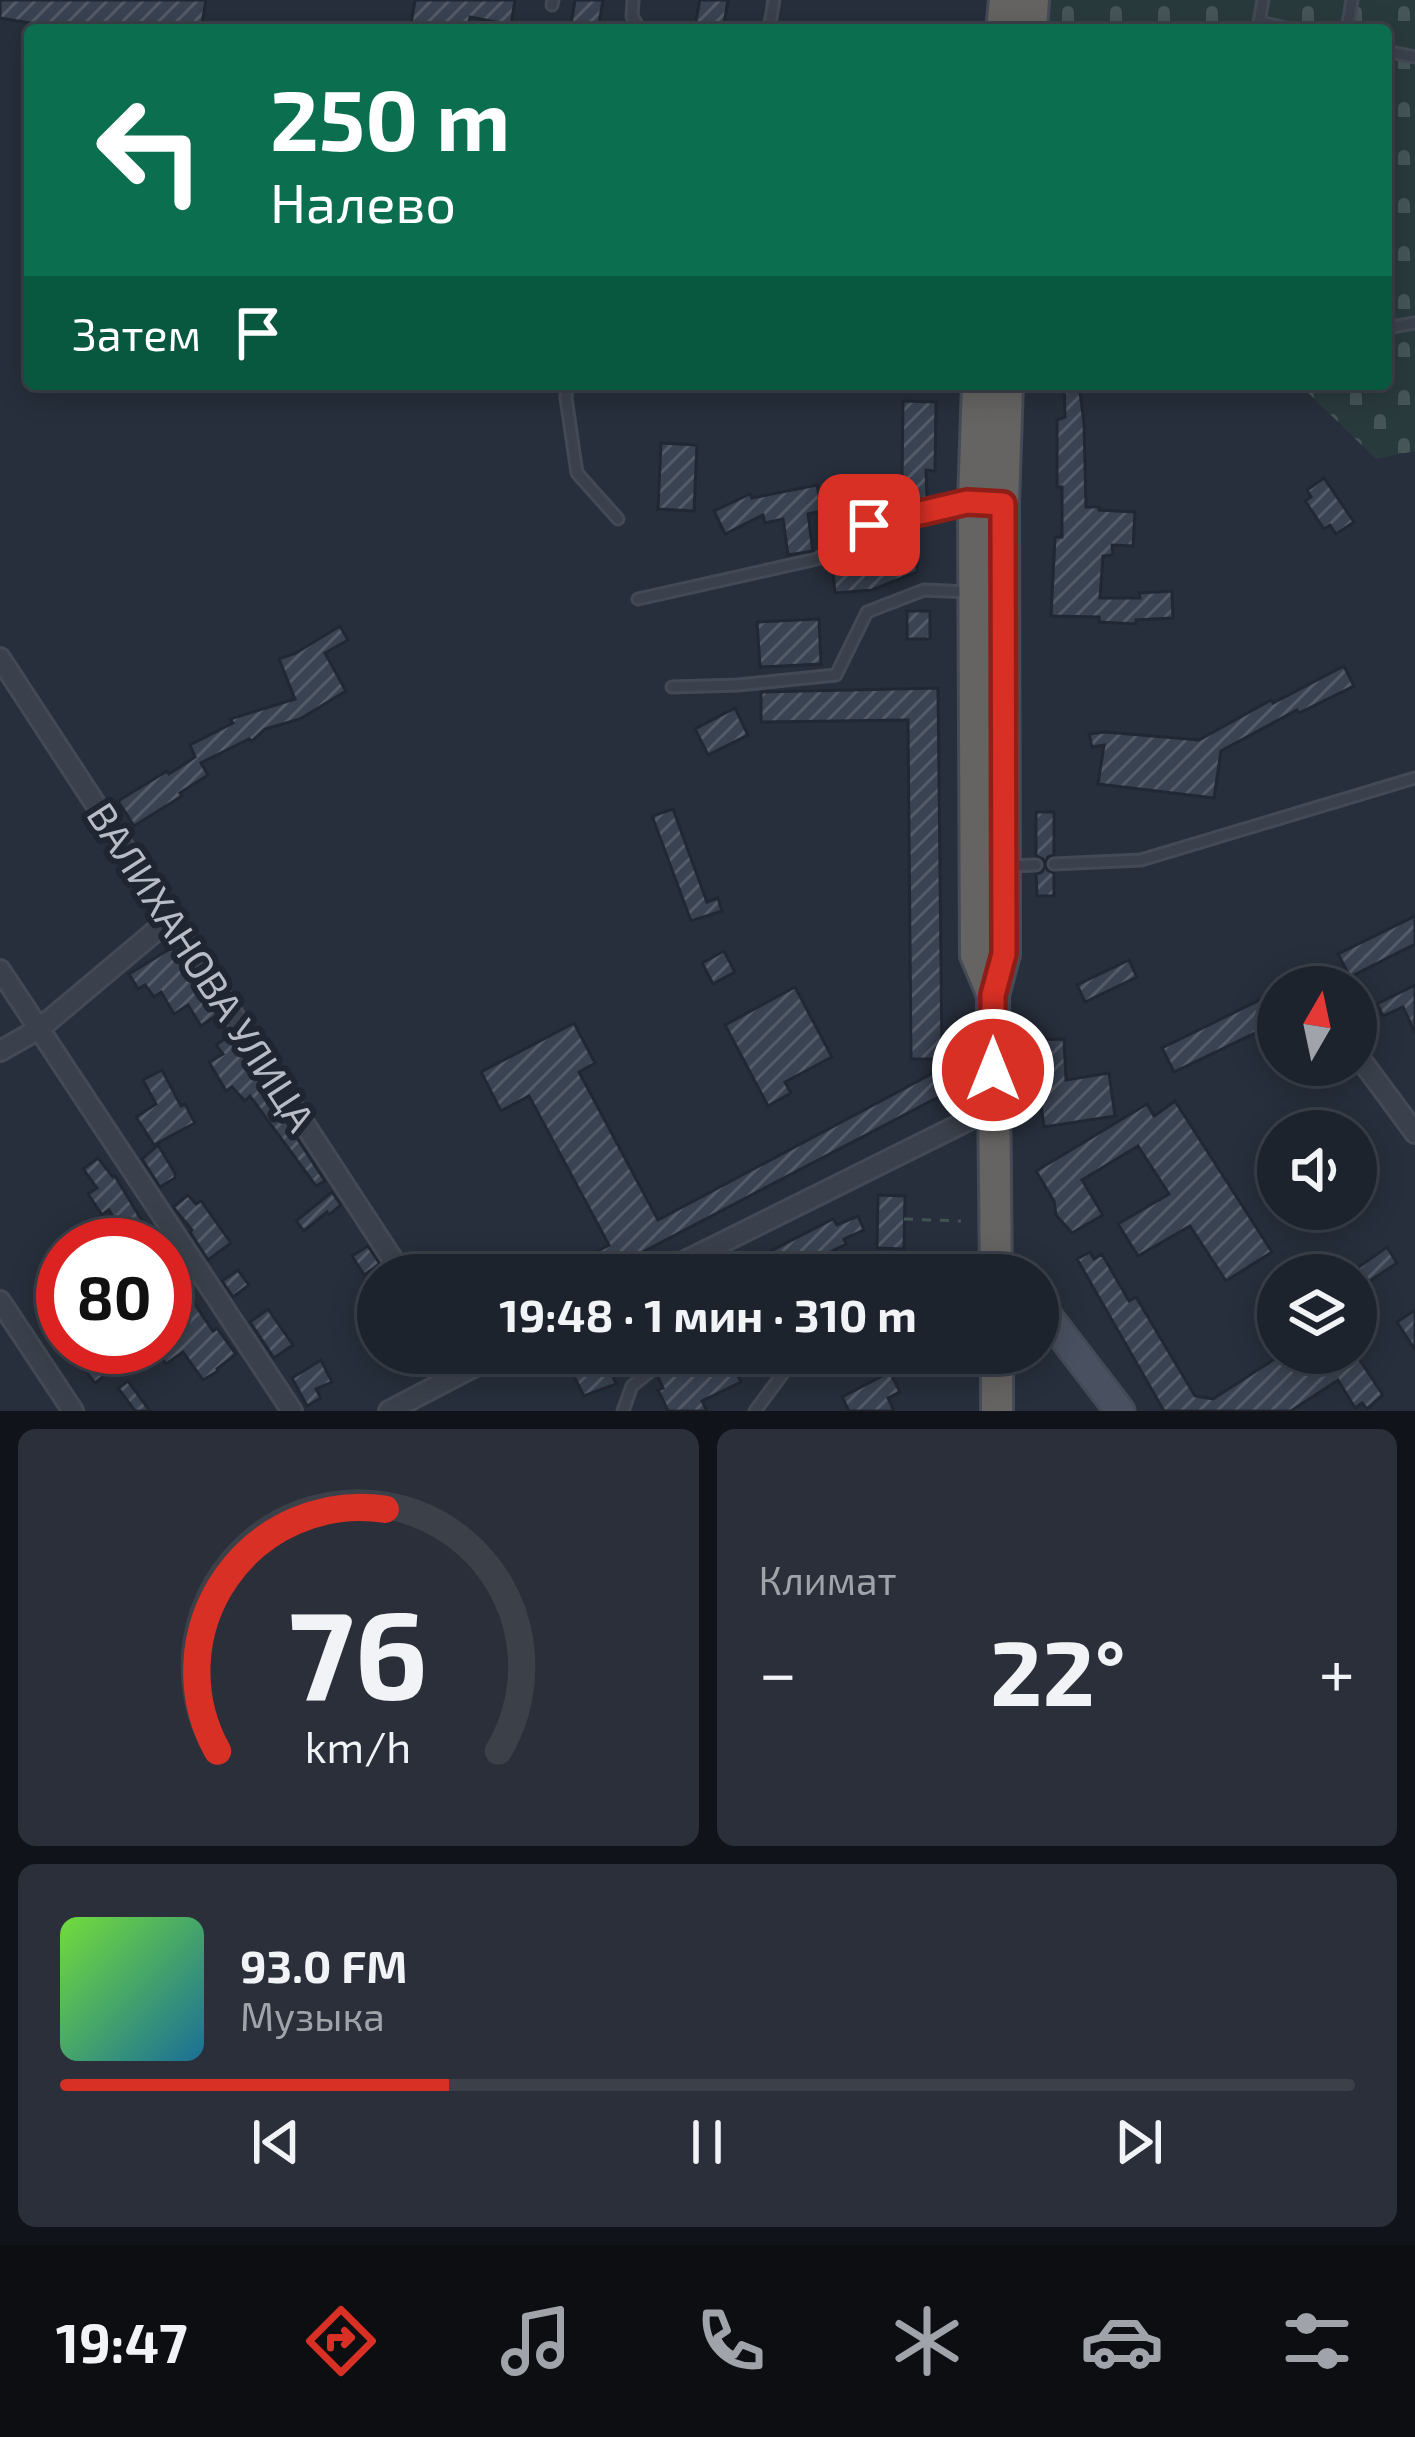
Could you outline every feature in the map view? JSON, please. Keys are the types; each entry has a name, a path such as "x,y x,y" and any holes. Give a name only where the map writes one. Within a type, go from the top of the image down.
{"highway":[{"path":"978,390 988,503 1004,954 993,995 996,1254"},
{"path":"993,995 976,955 975,592 1011,393"},
{"path":"997,1374 997,1411"}],"main road":[{"path":"1059,1331 1120,1411"}],"street":[{"name":"ВАЛИХАНОВА УЛИЦА","path":"0,658 389,1254"},
{"path":"0,1051 39,1029 170,919"},
{"path":"0,970 292,1411"},
{"path":"1377,1081 1415,1133"},
{"path":"699,1254 993,1108"},
{"path":"0,1301 73,1411"},
{"path":"389,1411 458,1374"}],"lane":[{"path":"567,390 577,473 618,520"},
{"path":"638,599 817,559 869,525 988,503"},
{"path":"672,687 738,686 836,675 867,612 924,590 975,592"},
{"path":"1054,864 1141,860 1415,778"},
{"path":"1002,867 1036,865"},
{"path":"623,1411 632,1386 647,1374"},
{"path":"754,1411 782,1374"}],"path":[{"path":"904,1219 961,1221"}],"green space":[{"path":"1043,0 1415,0 1415,451 1376,459 1305,390 1392,390 1392,24 1041,24"}],"building":[{"path":"0,0 206,0 202,24 36,24 0,18"},
{"path":"415,0 515,0 511,24 470,17 469,24 411,24"},
{"path":"575,0 603,0 599,24 571,24"},
{"path":"700,0 728,0 724,24 695,24"},
{"path":"1064,390 1080,390 1086,507 1135,512 1133,546 1112,545 1113,555 1103,556 1100,598 1140,598 1139,593 1172,591 1173,618 1136,620 1136,624 1051,616 1055,537 1062,537 1057,420 1065,417"},
{"path":"903,401 936,402 935,471 926,470 927,502 852,507 850,483 902,480"},
{"path":"661,443 697,445 694,511 658,509"},
{"path":"1324,478 1354,522 1336,534 1330,525 1324,529 1305,501 1311,497 1307,490"},
{"path":"817,485 822,511 808,514 813,551 788,555 783,519 765,523 763,515 725,534 714,511 750,494 752,498"},
{"path":"918,531 917,572 872,590 835,593 832,564 849,561 848,550"},
{"path":"907,611 930,611 930,639 907,639"},
{"path":"819,619 821,664 760,667 757,622"},
{"path":"340,626 348,640 325,653 346,691 300,719 265,729 252,741 201,763 208,775 134,826 118,801 195,757 190,745 233,723 230,719 295,699 279,659"},
{"path":"1344,666 1354,686 1221,751 1214,798 1098,784 1104,745 1092,747 1089,734 1199,740"},
{"path":"938,688 942,1059 911,1059 908,720 761,722 761,692"},
{"path":"735,708 748,735 708,755 695,729"},
{"path":"673,809 707,902 718,898 722,911 691,921 652,816"},
{"path":"1036,812 1054,812 1054,855 1045,863 1054,873 1054,896 1037,896 1036,874 1045,866 1036,856"},
{"path":"1415,916 1415,944 1372,966 1344,966 1338,954"},
{"path":"173,947 217,1015 201,1026 188,1005 174,1014 161,992 154,997 145,985 138,989 129,974"},
{"path":"724,951 735,972 713,984 702,963"},
{"path":"1129,960 1137,977 1085,1002 1077,985"},
{"path":"1415,985 1415,1033 1403,1007 1383,1016 1377,1004"},
{"path":"795,987 832,1057 785,1082 791,1093 768,1106 725,1025"},
{"path":"1257,1001 1257,1032 1174,1072 1162,1048"},
{"path":"574,1023 595,1063 579,1072 658,1220 935,1072 946,1093 639,1254 592,1254 609,1245 529,1096 501,1111 481,1072"},
{"path":"230,1035 325,1181 316,1186 250,1096 245,1101 232,1087 226,1091 209,1062 223,1054 216,1045"},
{"path":"1064,1039 1066,1080 1109,1073 1115,1116 1044,1127 1036,1040"},
{"path":"162,1070 195,1123 154,1145 136,1117 156,1104 143,1080"},
{"path":"1175,1101 1272,1252 1257,1254 1257,1261 1226,1281 1190,1226 1138,1256 1118,1224 1169,1194 1138,1146 1082,1180 1103,1215 1072,1233 1056,1215 1054,1201 1036,1171 1147,1104 1154,1116"},
{"path":"158,1145 175,1173 175,1178 160,1187 142,1159"},
{"path":"98,1158 141,1218 114,1218 109,1210 102,1215 88,1194 97,1188 83,1169"},
{"path":"332,1192 341,1205 304,1231 296,1221"},
{"path":"188,1195 196,1204 201,1201 231,1243 208,1260 192,1235 192,1218 182,1218 173,1207"},
{"path":"878,1195 905,1196 904,1249 877,1248"},
{"path":"858,1216 864,1230 826,1254 765,1254 833,1219 837,1225"},
{"path":"368,1246 373,1254 357,1254 357,1264 352,1256"},
{"path":"1387,1247 1397,1263 1377,1276 1377,1254"},
{"path":"1090,1252 1094,1259 1102,1254 1129,1301 1136,1297 1195,1396 1213,1399 1257,1370 1369,1374 1383,1395 1367,1409 1362,1403 1355,1408 1338,1380 1291,1411 1164,1411 1077,1259"},
{"path":"238,1270 249,1285 233,1297 222,1281"},
{"path":"192,1300 236,1354 203,1380 192,1365"},
{"path":"268,1309 293,1345 274,1358 250,1322"},
{"path":"1415,1310 1415,1350 1397,1322"},
{"path":"321,1360 332,1382 316,1389 321,1398 307,1406 292,1378"},
{"path":"573,1374 612,1374 616,1384 584,1396"},
{"path":"737,1374 741,1382 702,1401 707,1411 668,1411 658,1390 663,1388 658,1377"},
{"path":"886,1374 891,1374 900,1392 888,1398 894,1411 849,1411 842,1397"},
{"path":"128,1381 150,1411 135,1411 118,1388"}],"route":[{"path":"869,525 967,502 1003,504 1004,954 993,995 993,1070"}]}
